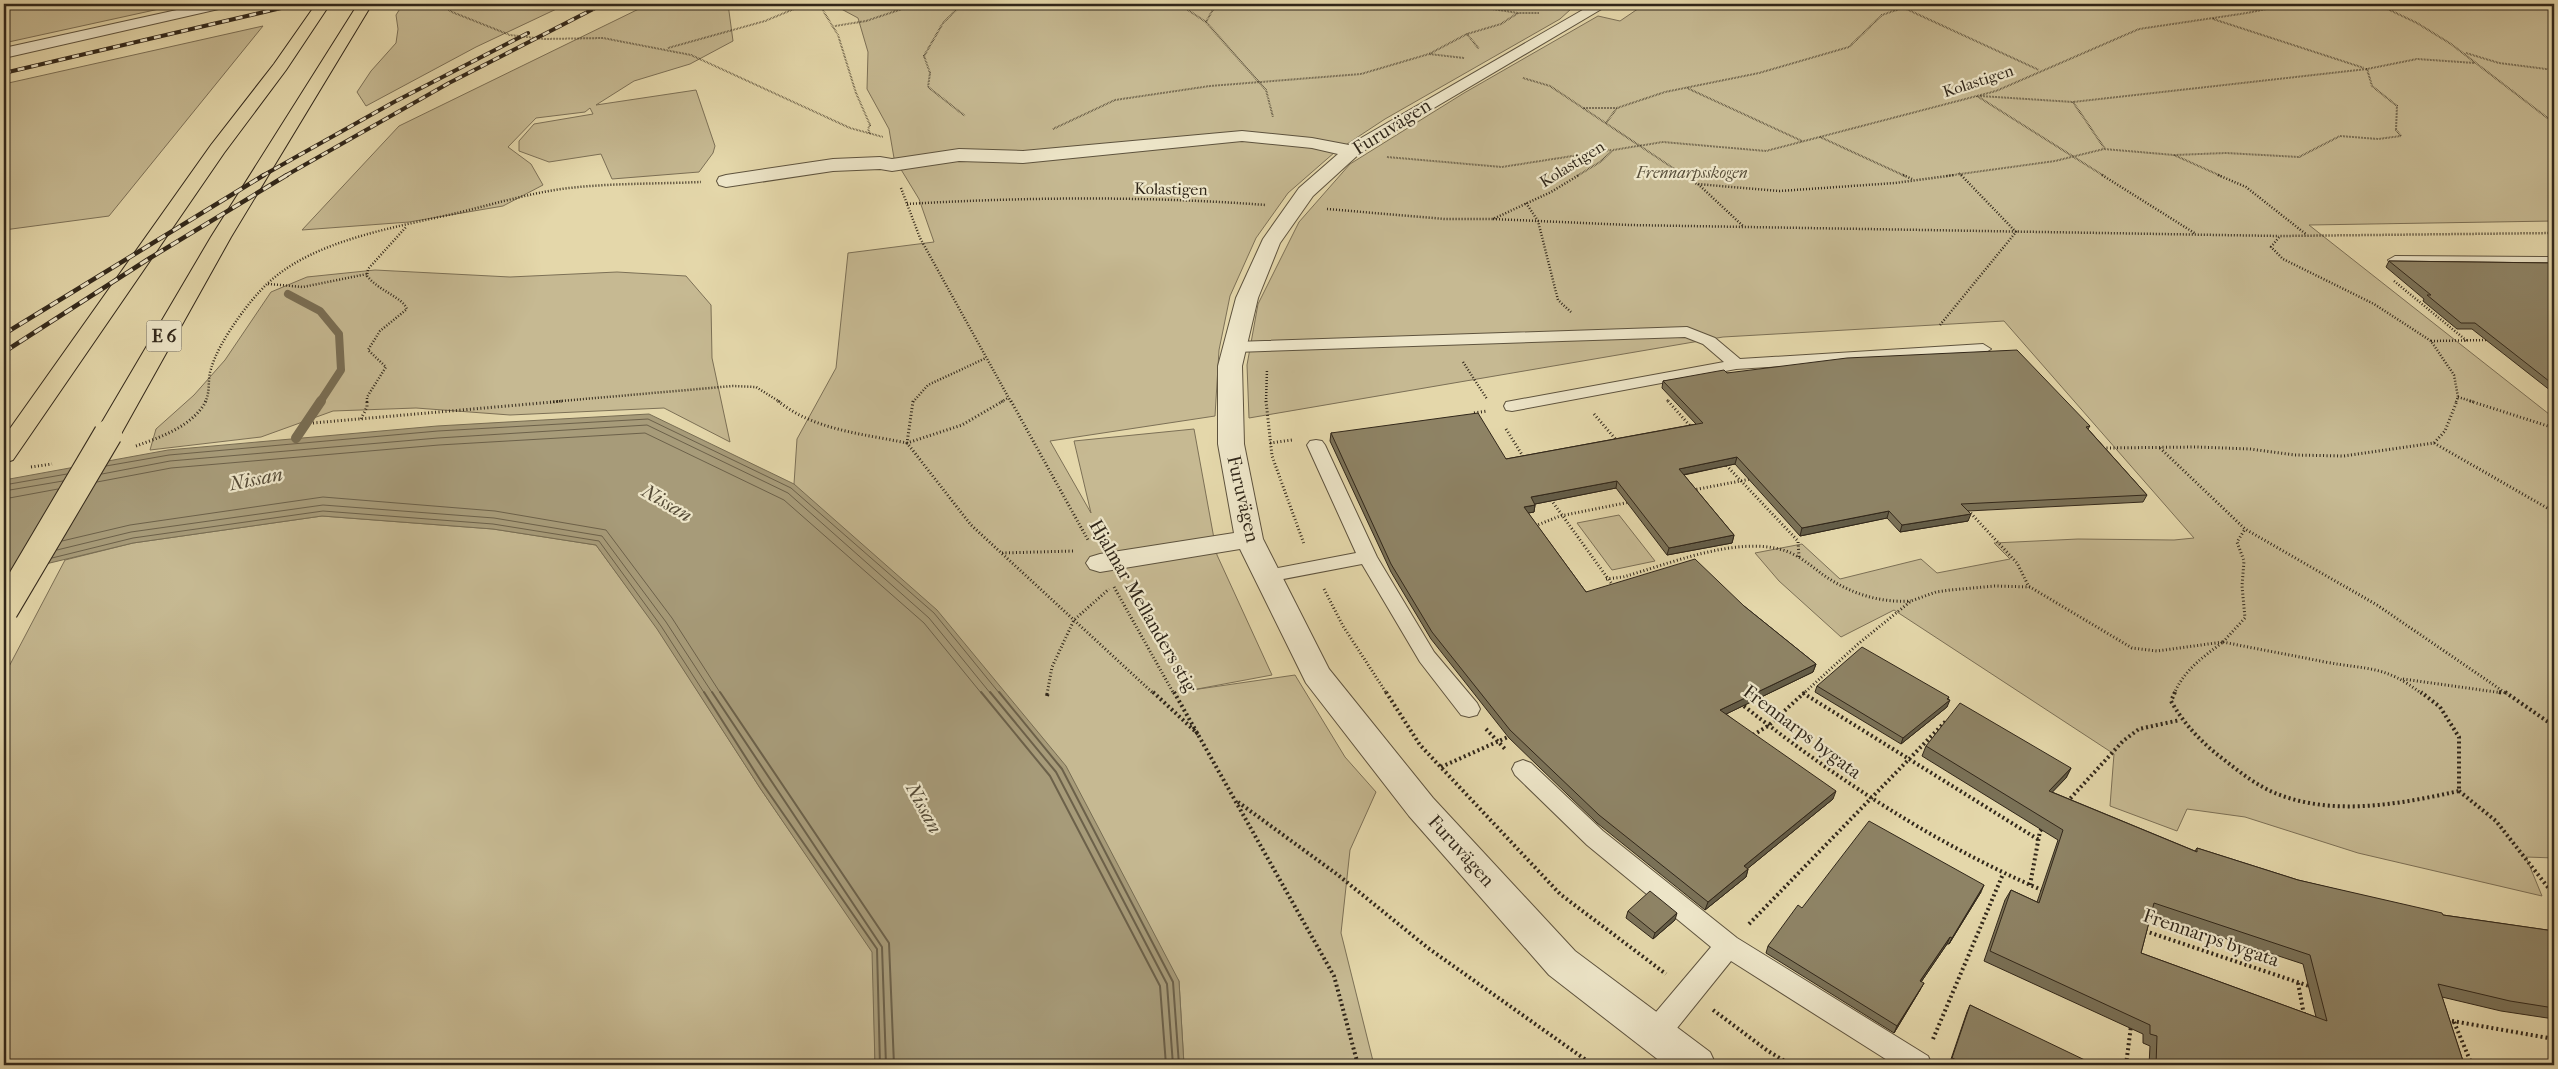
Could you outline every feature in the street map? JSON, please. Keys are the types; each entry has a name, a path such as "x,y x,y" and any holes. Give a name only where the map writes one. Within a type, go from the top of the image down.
{"highway":[{"path":"11,457 217,149 280,67 323,4"},
{"name":"E 6","path":"4,610 118,441 221,237 365,4"}],"street":[{"path":"4,53 223,4"},
{"name":"Furuvägen","path":"1602,4 1393,124 1352,151 1306,192 1270,243 1248,298 1230,366 1231,444 1249,539 1317,675 1421,807 1562,963 1696,1065"},
{"path":"726,181 832,165 880,163 892,165 959,155 1006,158 1224,137 1278,139 1352,151"},
{"path":"1102,566 1249,539"}],"lane":[{"path":"2394,260 2554,261"},
{"path":"1235,347 1687,332 1708,341 1736,364"},
{"path":"1512,406 1736,364 1983,349"},
{"path":"1307,442 1367,557 1427,657 1469,709"},
{"path":"1268,576 1367,557"},
{"path":"1523,769 1595,838 1728,946 1924,1056"},
{"path":"1655,1034 1728,946"}],"path":[{"path":"440,4 452,12 510,35 544,39 603,38 666,49 709,62 842,125 870,134 868,129 870,125 857,94 843,43 835,26 819,4"},
{"path":"666,49 765,21 806,4"},
{"path":"835,26 866,21 917,4"},
{"path":"962,4 943,23 924,56 930,73 928,87 966,116"},
{"path":"1179,4 1206,22 1266,90 1278,139"},
{"path":"1206,22 1216,4"},
{"path":"1460,4 1518,13 1547,14"},
{"path":"1583,108 1617,108 1665,92 1759,73 1849,47 1882,15 1914,4"},
{"name":"Kolastigen","path":"907,204 989,199 1188,200 1295,206 1445,219 1493,219 1551,192 1600,162 1612,150 1663,142 1766,151 1996,91 2139,29 2290,4"},
{"path":"2377,4 2417,22 2463,53 2554,123"},
{"path":"1904,8 2040,71"},
{"path":"1006,158 1055,128 1114,100 1210,86 1361,74 1401,64 1429,54 1467,34 1501,24 1518,13"},
{"path":"2210,18 2367,69"},
{"path":"1467,34 1482,54"},
{"path":"2463,53 2499,63 2554,70"},
{"path":"1429,54 1468,58"},
{"path":"1976,96 2073,102 2367,69 2417,59 2475,63"},
{"path":"1697,184 1780,192 1914,180 2055,161 2106,149 2174,155 2226,153 2299,157 2340,136 2378,139 2401,136 2396,130 2397,106 2372,86 2367,69"},
{"path":"1518,76 1550,86 1641,145 1697,184 1744,227"},
{"path":"1686,88 1803,141"},
{"path":"1976,96 2075,156 2197,235"},
{"path":"2073,102 2106,149"},
{"path":"1606,123 1617,108"},
{"path":"1820,137 1914,180"},
{"path":"1352,151 1375,156 1502,167 1612,150"},
{"path":"2174,155 2246,187 2307,235"},
{"name":"Hjalmar Mellanders stig","path":"892,165 920,238 1102,566 1334,976 1358,1065"},
{"path":"1958,173 2016,232"},
{"path":"118,441 159,438 193,418 207,400 211,368 232,331 268,284 278,275 313,255 443,216 561,189 726,181"},
{"path":"1526,203 1538,222 1558,300 1596,335"},
{"path":"1493,219 1538,222 1744,227 2197,235 2554,233"},
{"path":"361,418 367,407 367,397 386,367 368,350 380,331 408,309 404,302 385,294 373,284 367,274 368,269 407,226"},
{"path":"1940,325 2016,232"},
{"path":"2280,236 2271,247 2284,259 2374,304 2431,341 2454,375 2458,397 2445,431 2434,443"},
{"path":"268,284 303,287 367,274"},
{"path":"2391,279 2468,341"},
{"path":"2431,341 2496,340"},
{"path":"986,358 928,385 913,399 907,443 971,525 1198,734"},
{"path":"1648,380 1694,430"},
{"path":"313,423 732,386 756,387 776,398 789,410 828,427 907,443 962,425 1008,398"},
{"path":"1576,393 1620,444"},
{"path":"2458,397 2554,428"},
{"path":"1465,415 1512,406"},
{"path":"1270,443 1307,442"},
{"path":"2102,448 2250,449 2295,455 2344,456 2434,443 2554,512"},
{"path":"2160,447 2224,512 2245,529 2376,605 2554,726"},
{"path":"11,457 58,463"},
{"path":"1721,459 1798,541 1799,557"},
{"path":"1517,463 1526,462"},
{"path":"1692,490 1759,478"},
{"path":"1533,526 1543,525 1560,516 1635,501"},
{"path":"1963,504 2017,563 2030,587"},
{"path":"1560,516 1606,579 1619,592"},
{"path":"2245,529 2237,542 2244,561 2242,586 2245,618 2223,642 2194,664 2178,684 2171,701 2180,720 2201,742 2236,769 2274,793 2299,800 2329,805 2365,805 2390,803 2459,791 2496,821 2554,895"},
{"path":"1606,579 1732,548 1759,545 1782,550 1799,557 1849,591 1894,602 1911,601 1936,592 1950,590 1996,586 2030,587 2132,648 2157,651 2223,642 2331,664 2374,668 2399,678 2440,707 2459,737 2459,791"},
{"path":"1001,553 1045,550 1102,566 1052,667 1047,696"},
{"path":"1751,736 1768,726 1803,693 1911,601"},
{"path":"2399,678 2504,693"},
{"path":"1803,693 1907,760 2039,840"},
{"name":"Frennarps bygata","path":"1733,698 1768,726 1869,798 1937,841 2003,874 2046,892"},
{"path":"1469,709 1523,769"},
{"path":"1728,946 1869,798 1953,714"},
{"path":"2066,803 2123,741 2139,729 2180,720"},
{"path":"1440,767 1516,733"},
{"path":"1236,801 1338,875 1444,959 1593,1065"},
{"path":"2030,885 2040,831 2046,824"},
{"path":"1924,1056 2003,874"},
{"name":"Frennarps bygata","path":"2135,927 2316,988"},
{"path":"2142,940 2143,931"},
{"path":"2298,983 2305,1019"},
{"path":"2126,1065 2132,1017"},
{"path":"2444,1020 2554,1039"},
{"path":"2454,1022 2472,1065"}],"green space":[{"path":"4,4 182,4 4,43"},
{"path":"403,4 567,4 476,47 366,106 357,92 371,71 396,43 398,29 396,15"},
{"path":"649,4 728,4 733,41 690,64 634,81 596,105 696,90 715,146 713,153 699,172 612,179 601,154 549,162 519,151 519,141 534,124 593,114 590,108 585,112 536,118 508,147 531,164 543,185 503,206 409,222 302,230 399,126"},
{"path":"832,4 1548,4 1571,9 1560,19 1385,119 1335,152 1288,193 1256,238 1230,296 1219,350 1215,416 1050,441 1091,513 1074,441 1194,429 1217,555 1272,675 1192,690 1295,675 1345,757 1376,792 1350,850 1341,933 1374,1065 1184,1065 1179,981 794,484 797,439 836,368 848,253 934,242 919,199 894,158 889,129 867,89 868,52 858,18"},
{"name":"Frennarpsskogen","path":"1645,4 2554,4 2554,221 2309,225 2554,418 2554,858 2526,857 2542,896 2358,853 2245,817 2187,809 2177,831 2110,806 2114,754 1894,610 1841,637 1779,581 1755,553 1802,544 1840,579 1921,559 1937,573 2010,559 1994,543 2078,539 2174,540 2194,538 2004,321 1723,337 1249,418 1247,365 1258,304 1299,222 1350,164 1464,93 1598,16 1620,21"},
{"path":"263,26 109,216 4,230 4,84"},
{"path":"375,270 510,277 617,272 686,276 711,305 712,358 730,442 664,408 510,415 416,408 333,411 261,437 150,450 156,429 194,395 225,360 271,292 307,277"},
{"path":"1619,515 1655,561 1612,570 1577,523"},
{"path":"322,516 493,529 596,545 657,628 760,788 873,952 875,1065 4,1065 4,676 65,560 133,543"}],"water":[{"name":"Nissan","path":"649,414 794,484 937,610 1066,766 1179,981 1184,1065 875,1065 872,952 760,788 657,629 596,545 493,529 322,516 133,543 4,574 4,480 168,450 437,426"}],"building":[{"path":"2389,261 2554,263 2554,385 2475,323 2461,323 2427,295 2431,295"},
{"path":"2017,350 2090,426 2086,427 2147,495 1961,504 1971,514 1902,525 1889,511 1802,528 1737,457 1679,469 1734,535 1669,548 1617,481 1531,497 1535,505 1524,507 1586,592 1695,559 1744,606 1816,664 1720,710 1836,791 1744,866 1748,869 1708,902 1599,815 1510,730 1432,632 1391,564 1331,433 1478,413 1506,459 1703,423 1663,381 1724,370 1727,373 1847,358"},
{"path":"1862,647 1949,697 1947,699 1950,700 1903,738 1817,686"},
{"path":"1960,703 2071,768 2049,791 2197,852 2197,848 2298,880 2442,913 2443,915 2554,931 2554,1008 2510,1001 2438,984 2464,1064 2474,1065 2156,1065 2157,1036 2150,1034 2150,1025 1990,951 2011,890 2039,903 2063,830 1926,746","holes":["2154,903 2310,955 2327,1021 2141,953"]},
{"path":"1869,821 1984,885 1952,938 1950,937 1920,981 1924,983 1897,1026 1768,946 1798,905 1802,908"},
{"path":"1650,891 1677,913 1655,933 1628,911"},
{"path":"1970,1005 2091,1063 2091,1065 1967,1065 1952,1058"}],"waterway":[{"path":"288,294 320,311 339,334 341,370 320,402"},
{"path":"296,438 321,401"}],"railway":[{"path":"4,73 298,4"},
{"path":"285,176 449,83 603,4"},
{"path":"262,176 394,102 528,33"},
{"path":"4,334 264,175"},
{"path":"4,352 150,258 287,175"}]}
